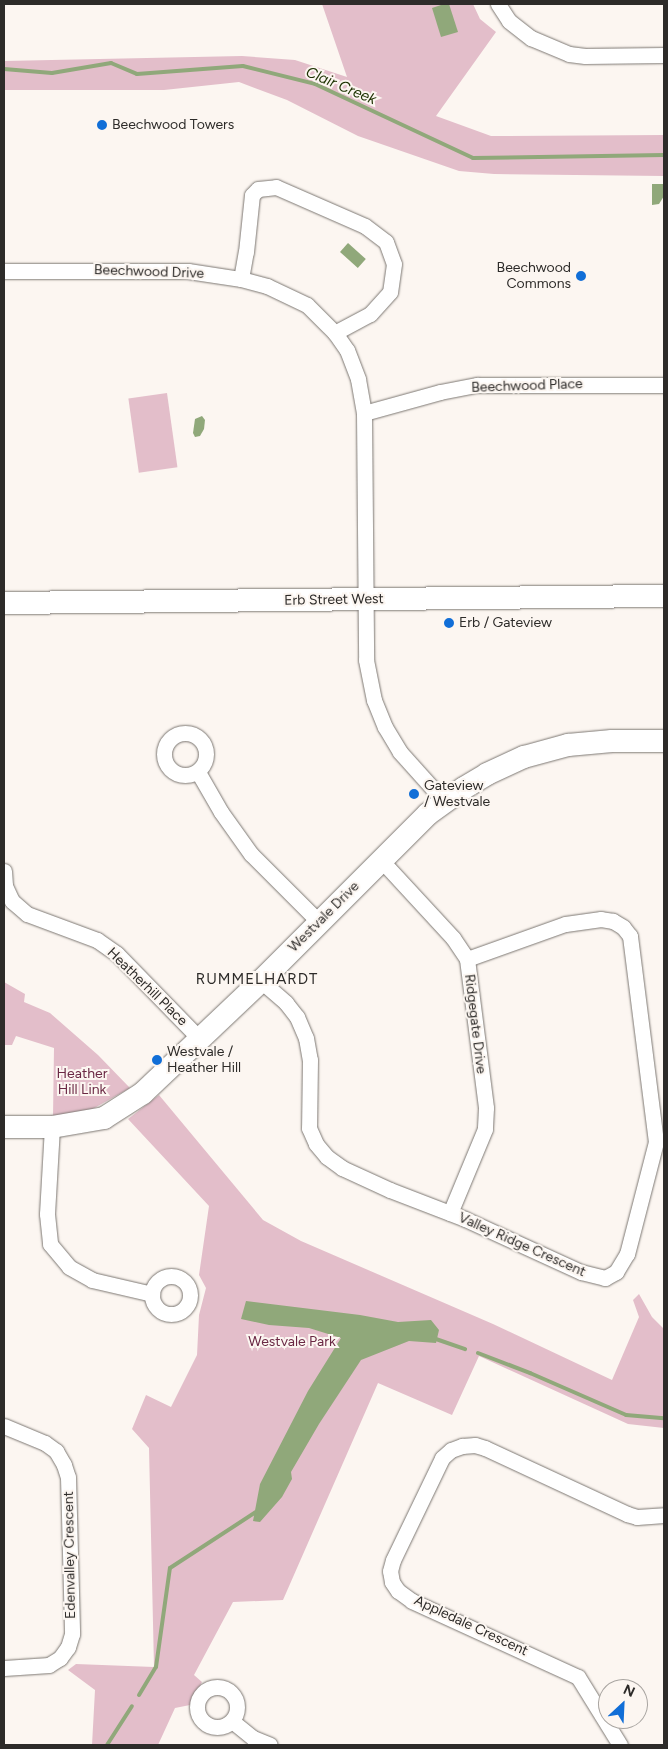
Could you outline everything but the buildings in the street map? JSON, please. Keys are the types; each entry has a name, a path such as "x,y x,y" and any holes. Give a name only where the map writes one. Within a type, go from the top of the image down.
{"street":[{"path":"498,4 509,20 531,38 569,54 585,56 664,55"},
{"path":"241,279 252,195 258,189 276,187 365,226 386,242 394,264 390,292 370,314 335,333"},
{"name":"Beechwood Drive","path":"4,271 188,271 241,279 267,286 307,305 335,333 347,350 358,379 364,413 366,660 374,700 384,727 400,752 444,801"},
{"name":"Beechwood Place","path":"364,413 440,392 477,386 664,385"},
{"name":"Erb Street West","path":"4,603 664,596"},
{"name":"Westvale Drive","path":"4,1127 52,1127 104,1118 143,1093 261,981 381,860 444,801 487,774 524,757 568,745 612,741 664,741"},
{"path":"198,772 221,812 251,854 319,922"},
{"name":"Ridgegate Drive","path":"381,860 453,938 467,959 486,1108 485,1129 450,1213"},
{"name":"Heatherhill Place","path":"4,871 5,886 12,901 27,914 97,940 117,954 200,1039"},
{"name":"Valley Ridge Crescent","path":"261,981 286,1003 296,1016 306,1038 310,1060 309,1128 322,1151 342,1168 390,1190 450,1213 581,1272 605,1278 616,1272 627,1254 656,1142 630,936 623,927 613,921 601,919 565,924 467,959"},
{"path":"52,1127 47,1214 50,1244 69,1267 92,1280 152,1294"},
{"name":"Edenvalley Crescent","path":"4,1426 45,1444 56,1451 68,1477 72,1634 68,1647 60,1658 49,1665 4,1668"},
{"name":"Appledale Crescent","path":"620,1745 578,1677 412,1600 398,1591 392,1582 390,1571 393,1560 442,1458 451,1450 462,1446 475,1445 485,1448 627,1514 637,1516 664,1515"},
{"path":"232,1721 253,1738 270,1745"}],"green space":[{"path":"322,4 473,4 480,19 496,32 436,116 491,136 664,135 664,176 494,174 459,171 358,136 287,100 239,82 164,90 4,90 4,61 242,56 295,60 347,77"},
{"path":"167,393 177,467 139,473 128,398"},
{"name":"Heather Hill Link","path":"4,982 25,994 24,1002 50,1013 98,1055 130,1088 89,1111 53,1116 54,1048 16,1036 12,1045 4,1045"},
{"name":"Westvale Park","path":"159,1095 263,1220 301,1241 493,1324 612,1380 639,1317 633,1300 639,1294 652,1317 664,1329 664,1428 628,1424 479,1356 452,1415 378,1383 283,1600 233,1602 194,1675 202,1682 190,1705 175,1708 158,1745 92,1745 95,1690 68,1670 76,1664 154,1667 149,1448 132,1429 146,1395 171,1407 197,1355 199,1315 206,1288 199,1275 209,1206 128,1119"}],"shaded area":[{"path":"449,4 458,32 441,37 432,8"},
{"path":"652,184 664,184 664,196 659,204 652,205"},
{"path":"348,243 366,259 358,268 340,252"},
{"path":"202,416 205,420 204,429 200,436 195,437 193,433 195,419"},
{"path":"246,1301 360,1315 398,1322 431,1320 439,1330 436,1343 409,1341 361,1360 319,1424 291,1472 292,1479 282,1497 260,1522 253,1521 260,1484 308,1391 341,1338 309,1328 269,1325 241,1319"}],"waterway":[{"name":"Clair Creek","path":"4,69 52,73 111,63 137,74 243,66 315,84 473,158 664,155"},
{"path":"433,1338 465,1349"},
{"path":"478,1353 530,1373 626,1415 664,1418"},
{"path":"139,1695 156,1667 170,1568 256,1512"},
{"path":"107,1745 132,1706"}],"place":[{"name":"Beechwood Towers","path":"102,125"},
{"name":"Beechwood Commons","path":"581,276"},
{"name":"Erb / Gateview","path":"449,623"},
{"name":"Gateview / Westvale","path":"414,794"},
{"name":"Westvale / Heather Hill","path":"157,1060"}],"district":[{"name":"RUMMELHARDT","path":"257,980"}]}
